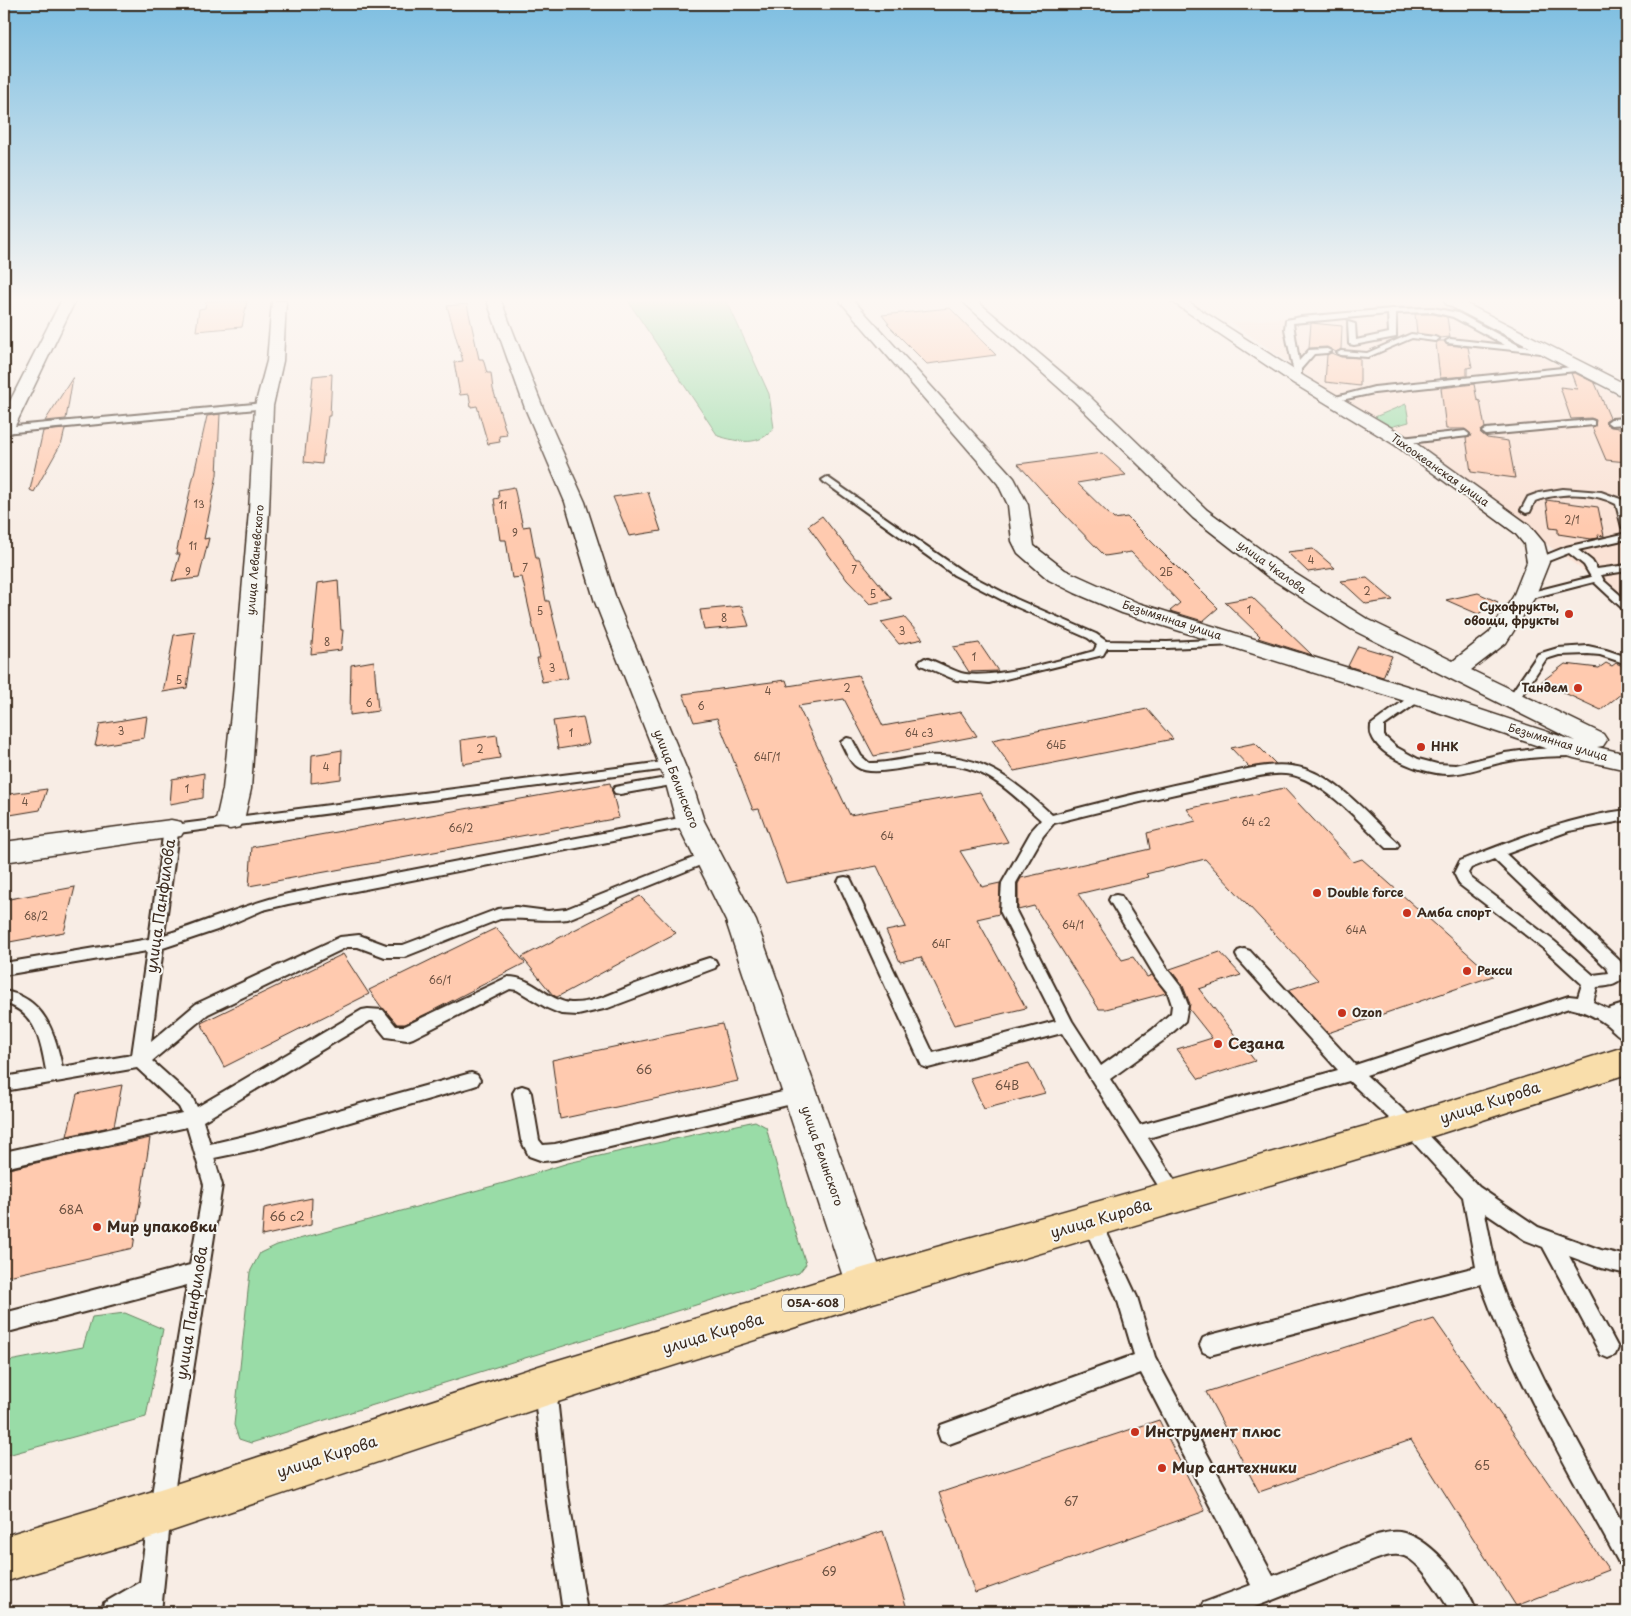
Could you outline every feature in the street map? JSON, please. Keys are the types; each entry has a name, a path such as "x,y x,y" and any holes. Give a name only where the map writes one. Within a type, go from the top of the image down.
{"main road":[{"name":"улица Кирова","path":"4,1559 160,1512 545,1385 866,1286 1411,1128 1627,1060"}],"street":[{"path":"4,430 31,376"},
{"name":"улица Леваневского","path":"230,820 237,789 245,694 259,511 264,406 271,376"},
{"name":"улица Белинского","path":"522,376 575,502 606,602 674,773 690,820 741,921 866,1286"},
{"name":"Безымянная улица","path":"914,376 1007,482 1018,505 1022,541 1025,549 1057,575 1130,608 1418,697 1583,752 1627,762"},
{"name":"улица Чкалова","path":"1056,376 1081,398 1200,514 1275,571 1314,597 1359,624 1627,756"},
{"name":"Тихоокеанская улица","path":"1301,376 1332,399 1402,441 1522,529 1534,543 1538,562"},
{"path":"1598,376 1627,391"},
{"path":"1454,672 1498,638 1524,597 1538,562"},
{"path":"4,852 171,828"}],"lane":[{"path":"1332,399 1374,390 1502,376"},
{"path":"4,430 264,406"},
{"path":"1611,422 1627,421"},
{"path":"1486,432 1591,423"},
{"path":"1402,441 1465,434"},
{"path":"827,480 958,573 1012,601 1092,636 1103,644 1167,645 1241,642"},
{"path":"1526,510 1531,499 1549,493 1606,495 1620,502 1627,527"},
{"path":"1538,562 1570,549 1627,536"},
{"path":"1570,549 1588,563 1606,590 1627,607"},
{"path":"1524,597 1627,568"},
{"path":"926,662 960,677 989,679 1099,653 1103,644"},
{"path":"1512,701 1542,657 1574,650 1588,650 1602,652 1627,661"},
{"path":"1418,697 1377,725 1378,737 1393,751 1411,762 1432,768 1454,770 1518,755 1542,752 1583,752"},
{"path":"847,742 858,762 865,766 875,767 931,759 954,761 975,766 1003,780 1049,820"},
{"path":"1176,1197 1066,1026 1008,911 1009,883 1037,833 1049,820 1174,789 1285,770 1300,772 1322,783 1392,845"},
{"path":"620,790 674,773"},
{"path":"171,828 230,820 674,773"},
{"path":"1590,982 1549,945 1465,881 1461,873 1465,865 1526,840 1593,819 1627,815"},
{"path":"4,969 156,944 212,926 259,906 288,899 690,820"},
{"name":"улица Панфилова","path":"149,1612 160,1512 212,1185 193,1118 186,1102 140,1061 171,828"},
{"path":"1496,853 1614,965 1617,974 1612,978 1590,982"},
{"path":"4,1084 140,1061 202,1009 345,941 359,941 385,951 404,951 498,914 516,912 548,916 568,914 708,857"},
{"path":"845,882 928,1061 1066,1026"},
{"path":"1099,1077 1158,1035 1178,1016 1180,1005 1175,992 1116,900"},
{"path":"1244,955 1352,1073 1411,1128 1472,1193 1532,1234 1601,1259 1627,1265"},
{"path":"4,1160 193,1118 368,1015 377,1015 392,1032 406,1033 508,983 515,982 522,984 542,999 557,1006 569,1009 578,1008 615,998 709,964"},
{"path":"1584,1004 1590,982"},
{"path":"4,997 11,998 35,1012 46,1029 55,1074"},
{"path":"1136,1134 1352,1073 1569,1002 1584,1004 1608,1015 1627,1033"},
{"path":"1608,1015 1627,1010"},
{"path":"203,1153 253,1142 471,1080"},
{"path":"522,1094 530,1140 535,1150 543,1154 800,1094"},
{"path":"1472,1193 1487,1272 1500,1309 1537,1389 1627,1555"},
{"path":"1092,1222 1127,1298 1146,1361 1267,1590"},
{"path":"1550,1241 1608,1348"},
{"path":"1210,1345 1487,1272"},
{"path":"4,1323 197,1273"},
{"path":"949,1433 1146,1361"},
{"path":"545,1385 556,1488 575,1612"},
{"path":"1212,1612 1377,1547 1394,1543 1412,1548 1431,1562 1465,1612"},
{"path":"113,1612 152,1589"}],"shaded area":[{"path":"1308,376 1580,376 1627,401 1627,601"}],"green space":[{"path":"678,376 761,376 769,394 774,428 762,438 748,441 718,436"},
{"path":"1406,404 1409,422 1390,427 1370,419"},
{"path":"755,1121 766,1127 788,1208 806,1264 799,1273 251,1443 239,1439 234,1425 250,1272 260,1253 277,1245 511,1181 568,1163"},
{"path":"125,1313 163,1329 146,1417 4,1456 4,1362 83,1347 92,1317"}],"building":[{"path":"313,376 332,376 330,416 328,416 322,464 304,462"},
{"path":"457,376 491,376 493,389 507,435 499,436 500,442 488,444 477,406 471,407 469,394 460,395"},
{"path":"1325,376 1360,376 1360,386 1325,382"},
{"path":"1440,376 1461,376 1440,378"},
{"path":"1572,376 1582,376 1595,383 1610,418 1606,420 1606,424 1611,427 1627,429 1627,462 1606,460 1592,427 1595,426 1596,420 1591,418 1571,419 1560,387 1577,389"},
{"path":"73,377 66,419 45,421"},
{"path":"1474,384 1477,400 1480,401 1485,428 1480,432 1487,438 1508,441 1515,478 1471,472 1466,438 1470,437 1471,434 1465,429 1446,429 1441,388"},
{"path":"220,414 217,475 204,539 209,538 199,578 172,581 180,554 176,554 207,416"},
{"path":"65,429 62,442 34,492 30,490 43,431"},
{"path":"1102,453 1126,475 1077,483 1114,519 1127,517 1218,608 1203,621 1170,611 1180,603 1131,552 1105,556 1018,464"},
{"path":"514,487 523,527 530,526 546,601 549,601 568,678 542,682 537,658 540,658 522,577 512,578 506,540 500,540 494,499 499,498 498,490"},
{"path":"648,492 661,531 629,536 613,497"},
{"path":"1546,500 1598,507 1604,536 1598,535 1599,538 1591,539 1558,534 1558,529 1550,528"},
{"path":"822,516 856,559 859,559 892,599 870,604 847,580 808,526"},
{"path":"1313,549 1335,568 1308,572 1287,552"},
{"path":"1367,578 1393,600 1366,604 1341,581"},
{"path":"338,580 341,630 343,630 341,650 311,654 318,583"},
{"path":"1478,593 1498,602 1478,614 1446,600"},
{"path":"1252,597 1312,655 1258,638 1260,636 1225,602"},
{"path":"742,606 749,626 704,630 700,610"},
{"path":"904,617 923,639 899,644 881,622"},
{"path":"195,632 187,688 163,692 174,635"},
{"path":"979,643 998,671 969,672 953,647"},
{"path":"1358,646 1392,656 1383,677 1348,666"},
{"path":"374,661 378,711 350,715 351,665"},
{"path":"1606,663 1612,666 1616,663 1627,668 1627,689 1601,710 1541,682 1565,664 1599,668"},
{"path":"858,675 883,726 961,712 977,736 874,756 844,699 798,706 850,815 980,792 1008,842 960,851 982,887 1000,883 999,914 977,919 1026,1008 954,1025 921,957 900,962 886,931 906,927 877,866 786,883 759,809 753,810 717,718 694,722 683,694 786,680 788,686"},
{"path":"1147,709 1173,739 1014,771 992,740"},
{"path":"147,716 144,738 95,746 100,724"},
{"path":"583,717 589,744 558,749 553,721"},
{"path":"497,735 500,758 463,764 461,740"},
{"path":"1255,743 1276,764 1249,767 1231,748"},
{"path":"342,750 341,779 311,783 312,755"},
{"path":"204,773 203,798 170,804 172,779"},
{"path":"610,783 619,818 249,886 252,847"},
{"path":"1284,788 1353,862 1362,859 1493,976 1328,1033 1288,990 1318,980 1205,859 1146,874 1149,877 1078,894 1122,960 1133,957 1147,977 1152,975 1166,993 1106,1009 1099,1009 1034,906 1018,910 1018,884 1021,878 1150,849 1147,833 1196,821 1187,809"},
{"path":"47,789 40,810 4,816 9,794"},
{"path":"75,887 64,932 4,943 4,900"},
{"path":"640,896 676,933 557,997 553,995 522,957"},
{"path":"496,928 525,963 430,1012 405,1024 397,1024 369,990"},
{"path":"1220,952 1241,975 1199,989 1255,1061 1199,1079 1177,1049 1212,1038 1189,1009 1190,1004 1183,986 1170,969"},
{"path":"343,954 369,994 224,1067 201,1023"},
{"path":"722,1024 738,1081 560,1119 552,1060"},
{"path":"1029,1063 1045,1093 984,1109 970,1078"},
{"path":"122,1085 114,1126 67,1136 77,1094"},
{"path":"150,1138 133,1248 4,1277 4,1170"},
{"path":"312,1198 311,1225 262,1236 264,1208"},
{"path":"1434,1319 1609,1570 1516,1606 1411,1440 1259,1492 1206,1392"},
{"path":"1159,1420 1205,1511 975,1593 939,1493"},
{"path":"883,1531 908,1612 654,1612 653,1609"}],"place":[{"name":"Сухофрукты, овощи, фрукты","path":"1569,614"},
{"name":"Тандем","path":"1578,688"},
{"name":"ННК","path":"1421,747"},
{"name":"Double force","path":"1317,893"},
{"name":"Амба спорт","path":"1407,913"},
{"name":"Рекси","path":"1467,971"},
{"name":"Ozon","path":"1342,1013"},
{"name":"Сезана","path":"1218,1044"},
{"name":"Мир упаковки","path":"97,1227"},
{"name":"Инструмент плюс","path":"1135,1432"},
{"name":"Мир сантехники","path":"1162,1468"}]}
